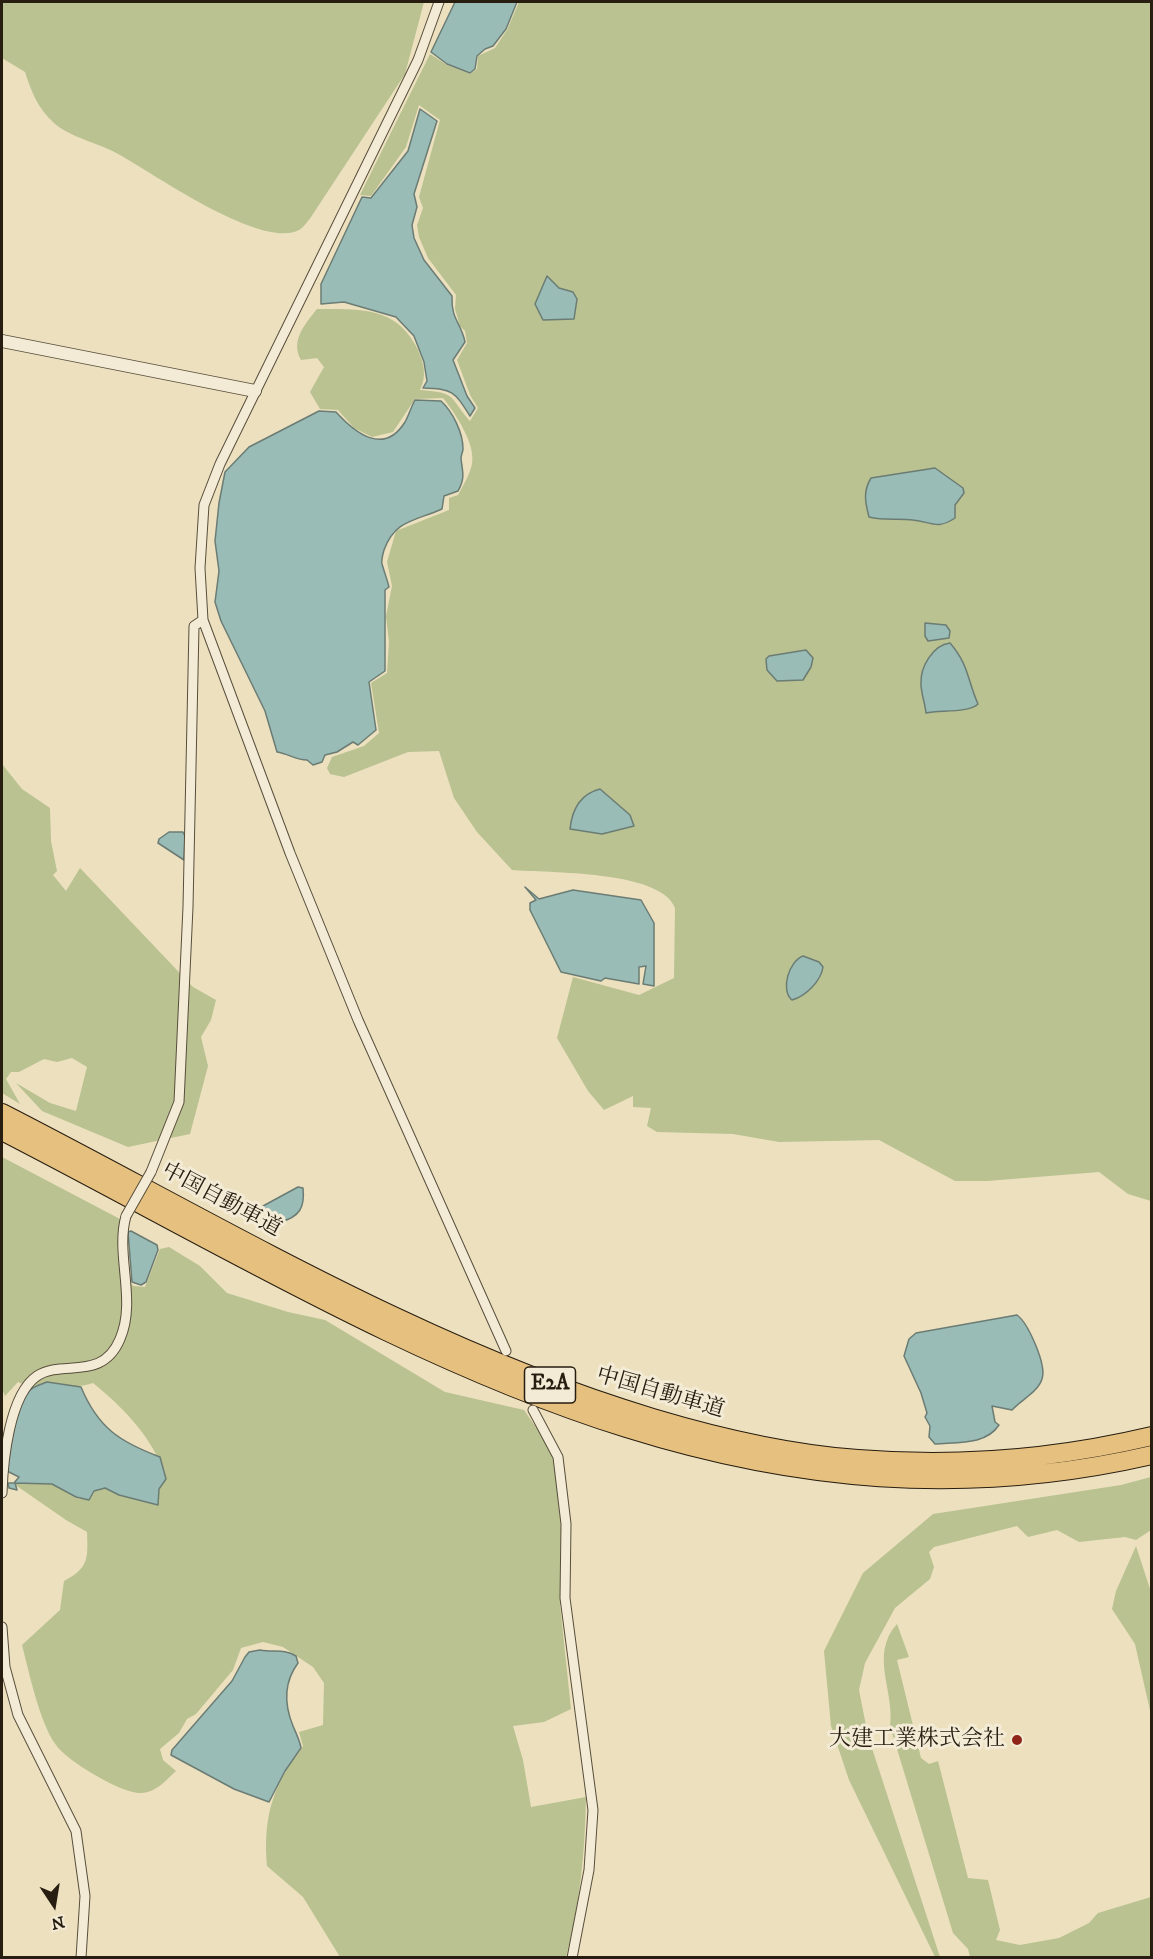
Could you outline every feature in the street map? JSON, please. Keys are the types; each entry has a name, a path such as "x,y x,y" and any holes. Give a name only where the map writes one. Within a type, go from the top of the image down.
{"highway":[{"name":"中国自動車道","path":"2,1113 406,1323 554,1386 688,1429 795,1452 906,1462 1011,1459 1067,1453 1152,1436"},
{"name":"中国自動車道","path":"2,1131 318,1300 395,1337 547,1402 679,1445 794,1469 903,1480 1013,1477 1069,1470 1152,1455"}],"street":[{"path":"439,2 418,60 255,391 204,505 200,568 203,620 290,853 358,1020 506,1351"},
{"path":"2,341 255,391"},
{"path":"2,1493 8,1430 29,1385 43,1374 92,1366 106,1358 120,1340 127,1298 121,1233 126,1216 151,1172 179,1102 188,907 194,626 203,620"},
{"path":"533,1410 558,1457 566,1524 565,1598 593,1810 589,1870 572,1958"},
{"path":"2,1627 5,1667 18,1715 76,1831 85,1896 81,1958"}],"green space":[{"path":"2,2 424,2 405,74 304,226 299,230 282,233 260,229 235,220 208,207 120,155 60,128 44,112 25,72 2,58"},
{"path":"519,2 1151,2 1151,1201 1128,1194 1099,1172 987,1181 955,1181 879,1140 779,1142 733,1134 657,1132 647,1126 651,1108 633,1107 633,1096 604,1110 588,1091 557,1038 573,977 639,995 674,978 675,908 665,896 649,886 627,880 576,873 512,870 477,832 454,798 439,751 408,752 344,777 330,774 327,768 332,757 364,746 379,733 371,683 387,673 389,642 386,616 392,586 387,562 396,531 449,510 449,498 458,495 470,472 472,456 464,429 443,398 415,399 393,432 372,437 354,428 338,410 320,409 310,392 324,367 317,358 301,360 297,346 298,339 317,309 362,310 388,318 399,325 418,350 424,370 420,390 451,397 470,421 478,408 470,395 457,360 467,343 465,331 460,326 455,309 456,295 428,258 419,237 417,225 423,208 419,197 440,120 419,105 406,147 371,196 360,195 430,54 447,65 470,74 477,69 478,56 495,48 507,30"},
{"path":"2,764 22,789 50,808 51,841 57,871 53,875 66,891 80,868 193,987 216,1000 211,1020 201,1037 208,1066 190,1134 128,1147 42,1111 16,1083 50,1103 76,1111 87,1067 72,1058 57,1062 44,1059 19,1072 11,1072 6,1079 20,1104 2,1093"},
{"path":"2,1157 120,1219 119,1260 133,1286 145,1287 160,1249 169,1247 200,1266 227,1293 288,1312 325,1320 445,1392 524,1410 551,1449 555,1471 561,1527 560,1605 571,1709 544,1722 513,1726 523,1760 531,1807 586,1797 581,1878 566,1957 340,1957 303,1897 267,1866 266,1840 269,1816 275,1793 287,1769 303,1746 299,1732 323,1725 324,1683 313,1667 283,1647 263,1642 241,1648 233,1670 196,1714 187,1719 179,1733 160,1749 163,1760 176,1771 150,1791 138,1793 118,1787 82,1767 56,1745 40,1711 22,1645 60,1610 64,1581 83,1567 87,1556 87,1532 14,1484 52,1484 76,1498 89,1500 95,1491 105,1487 119,1495 157,1505 159,1490 166,1479 154,1451 137,1426 93,1383 31,1388 18,1382 5,1396 2,1389"},
{"path":"1151,1477 1151,1530 1136,1540 1125,1537 1079,1542 1057,1530 1028,1537 1017,1526 934,1547 929,1552 934,1567 930,1579 895,1608 865,1663 859,1690 868,1736 940,1957 935,1957 849,1780 831,1726 824,1651 863,1573 933,1514 1121,1485"},
{"path":"1136,1546 1151,1592 1151,1715 1135,1644 1112,1609 1116,1591"},
{"path":"897,1624 909,1657 897,1660 921,1758 929,1764 938,1761 968,1878 988,1880 1000,1930 996,1940 1020,1945 1059,1938 1089,1923 1098,1913 1151,1897 1151,1957 970,1957 968,1949 953,1933 890,1726 891,1713 884,1661 889,1636"}],"water":[{"path":"455,2 517,2 506,29 493,46 477,56 475,69 470,73 447,64 431,52"},
{"path":"420,109 437,121 414,194 417,207 412,225 414,238 424,260 452,296 453,310 465,342 453,360 467,396 475,408 470,416 452,393 441,389 423,388 427,381 424,362 414,336 396,317 344,302 321,304 321,284 362,197 371,198 408,151"},
{"path":"547,276 559,288 573,292 577,299 574,319 543,320 535,304"},
{"path":"415,400 441,401 453,417 463,443 462,482 458,491 444,496 442,509 400,527 384,550 382,562 389,587 385,590 385,671 369,682 376,730 358,745 353,742 337,752 325,755 322,762 313,765 307,760 277,752 265,711 221,621 215,602 219,571 215,541 225,472 249,447 319,411 336,412 352,427 370,438 388,438 405,422"},
{"path":"935,468 963,488 964,493 955,505 955,518 944,524 934,524 869,517 866,497 871,478"},
{"path":"925,623 946,625 950,631 949,638 928,641 925,636"},
{"path":"950,643 964,665 978,704 968,709 926,713 921,687 925,664 933,652"},
{"path":"806,650 813,658 811,667 803,680 777,681 767,670 766,659 769,656"},
{"path":"600,789 630,815 634,826 602,834 570,829 578,804 587,795"},
{"path":"169,832 183,832 185,836 184,860 158,843 159,839"},
{"path":"525,887 539,899 573,890 641,900 654,923 654,986 643,984 646,966 639,967 639,984 605,978 601,981 561,972 530,910 530,903 536,900"},
{"path":"803,956 819,962 823,967 822,972 812,987 792,1000 787,990 788,976 790,969"},
{"path":"298,1187 303,1188 303,1201 297,1214 280,1222 266,1214 263,1206"},
{"path":"131,1231 157,1245 158,1250 146,1282 141,1285 132,1282 128,1232"},
{"path":"1017,1315 1036,1345 1043,1373 1040,1384 1012,1410 992,1406 995,1422 999,1425 987,1436 971,1441 935,1444 929,1437 930,1426 925,1417 927,1413 921,1393 904,1356 909,1339 916,1333"},
{"path":"47,1382 81,1387 95,1413 112,1432 133,1446 160,1457 166,1479 159,1489 158,1505 119,1495 105,1488 94,1491 89,1500 76,1497 52,1484 15,1483 17,1490 9,1488 8,1483 14,1483 19,1477 7,1471 11,1429 19,1408 30,1390"},
{"path":"283,1651 296,1656 298,1663 290,1678 287,1701 290,1718 301,1748 285,1771 269,1802 234,1789 171,1755 172,1750 232,1681 249,1652"}],"place":[{"name":"大建工業株式会社","path":"1017,1740"}]}
